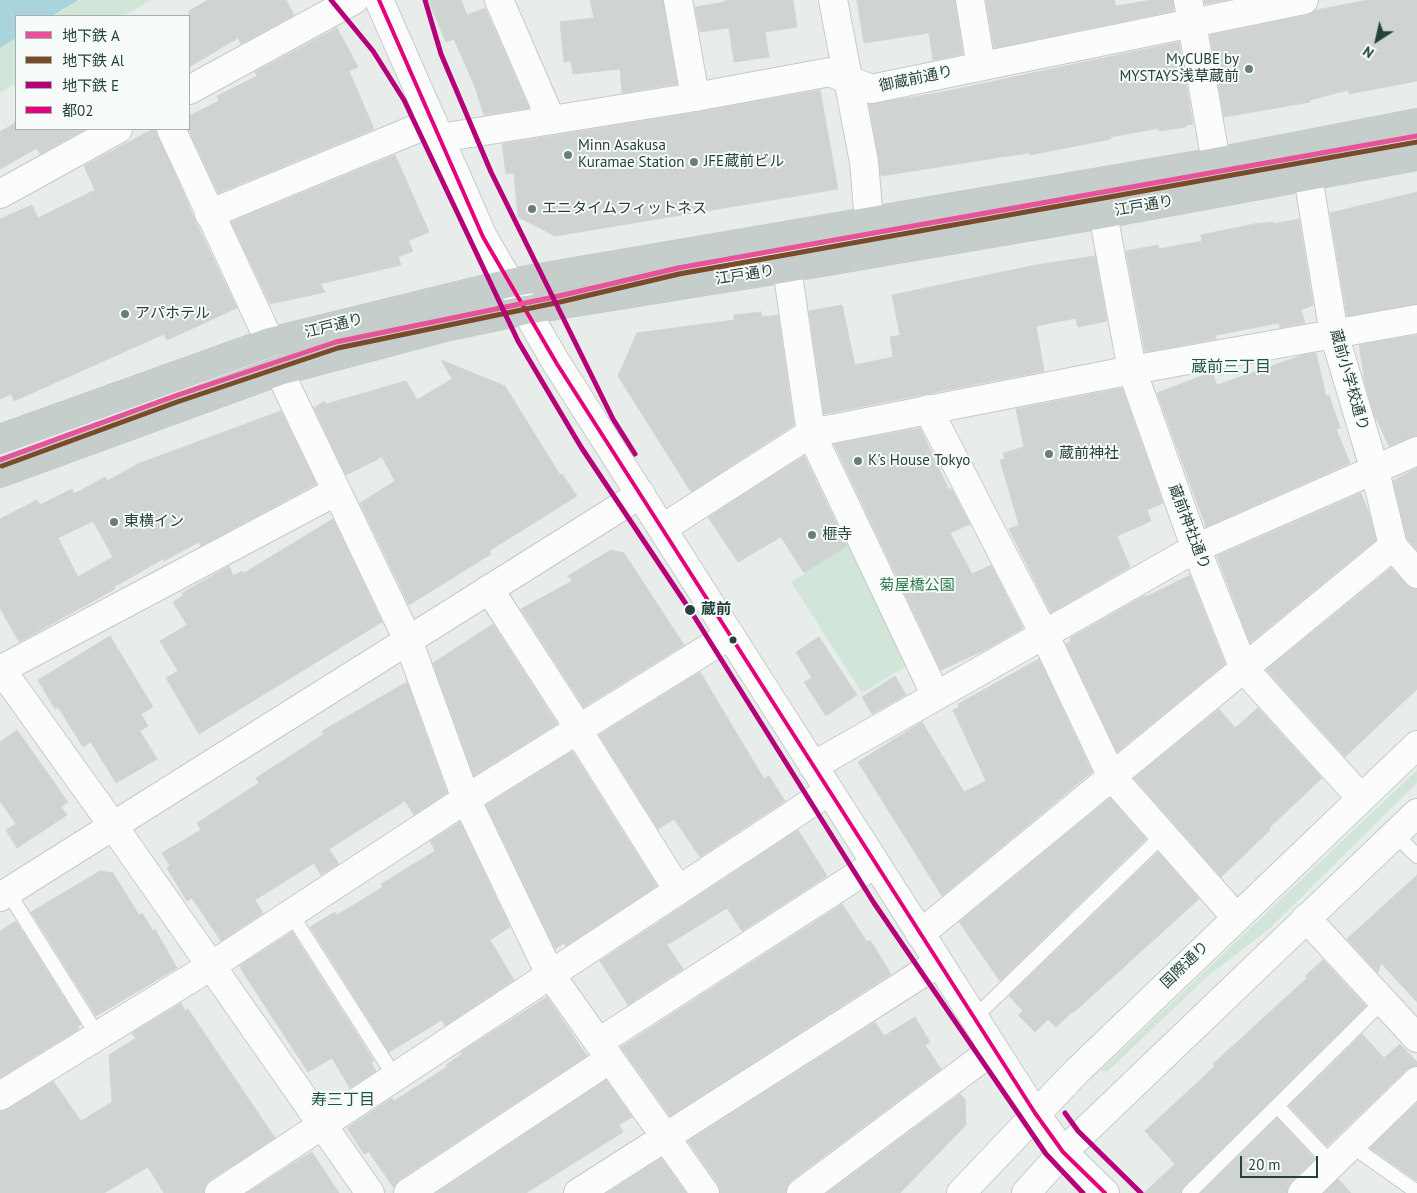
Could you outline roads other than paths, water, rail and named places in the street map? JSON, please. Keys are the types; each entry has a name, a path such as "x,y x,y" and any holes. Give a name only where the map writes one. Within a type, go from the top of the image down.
{"highway":[{"name":"江戸通り","path":"0,439 270,342 510,283 1216,162 1417,123"},
{"name":"江戸通り","path":"0,473 279,371 445,328 526,310 1103,214 1417,156"}],"street":[{"path":"190,89 354,0"},
{"path":"379,0 483,236 557,364 1035,1113 1062,1152 1105,1193"},
{"path":"499,0 551,120"},
{"path":"678,0 695,97"},
{"path":"833,0 864,162 869,222"},
{"path":"970,0 981,66"},
{"name":"御蔵前通り","path":"209,214 437,130 551,120 695,97 830,72 871,89 981,66 1191,11 1304,0"},
{"path":"1191,11 1216,162"},
{"path":"0,194 116,130"},
{"path":"171,130 270,342"},
{"name":"蔵前小学校通り","path":"1308,177 1334,334 1375,471 1393,546 1417,574"},
{"name":"蔵前神社通り","path":"1103,214 1132,370 1196,548 1244,669 1361,798"},
{"path":"787,268 811,433 936,696"},
{"path":"663,528 811,433 1132,370 1417,319"},
{"path":"279,371 335,492 408,640 466,799 550,974 705,1193"},
{"path":"928,409 1045,636 1112,776 1235,916"},
{"path":"813,766 1045,636 1196,548 1417,452"},
{"path":"335,492 0,669 114,827 370,1193"},
{"path":"4,895 641,494"},
{"path":"920,934 1393,546"},
{"path":"489,590 580,730 582,737 678,890"},
{"path":"0,1096 211,966 466,799 580,730 730,635"},
{"name":"国際通り","path":"961,1193 1035,1113 1235,916 1417,744"},
{"path":"219,1193 829,791"},
{"path":"1026,1193 1062,1152 1417,813"},
{"path":"408,1193 605,1050 875,864"},
{"path":"1306,918 1417,1038"},
{"path":"578,1193 938,962"},
{"path":"801,1193 994,1049"},
{"path":"1302,1193 1417,1081"}],"lane":[{"path":"1395,834 1417,856"},
{"path":"974,1018 1163,835"},
{"path":"4,895 98,1036"},
{"path":"290,914 395,1077"},
{"path":"1189,1193 1383,1001"},
{"path":"1277,1106 1332,1164"},
{"path":"1352,1146 1417,1192"}],"water":[{"path":"0,0 79,0 54,15 15,15 15,39 0,48"}],"metro line":[{"name":"E","path":"331,0 373,51 404,100 518,341 581,447 692,613 874,903 1046,1154 1083,1193"},
{"name":"E","path":"425,0 441,54 491,172 613,419 635,454"},
{"name":"A","path":"0,460 175,396 336,342 559,296 678,268 1417,136"},
{"name":"Al","path":"2,466 177,402 338,348 560,302 679,274 1417,142"},
{"name":"E","path":"1065,1113 1078,1131 1141,1193"}],"place":[{"name":"MyCUBE by MYSTAYS浅草蔵前","path":"1249,69"},
{"name":"Minn Asakusa Kuramae Station","path":"568,155"},
{"name":"JFE蔵前ビル","path":"694,162"},
{"name":"エニタイムフィットネス","path":"532,209"},
{"name":"アパホテル","path":"125,314"},
{"name":"蔵前神社","path":"1049,454"},
{"name":"K's House Tokyo","path":"858,461"},
{"name":"東横イン","path":"114,522"},
{"name":"榧寺","path":"812,535"},
{"name":"蔵前","path":"690,610"}],"district":[{"name":"蔵前三丁目","path":"1231,367"},
{"name":"寿三丁目","path":"343,1100"}],"park label":[{"name":"菊屋橋公園","path":"917,586"}]}
